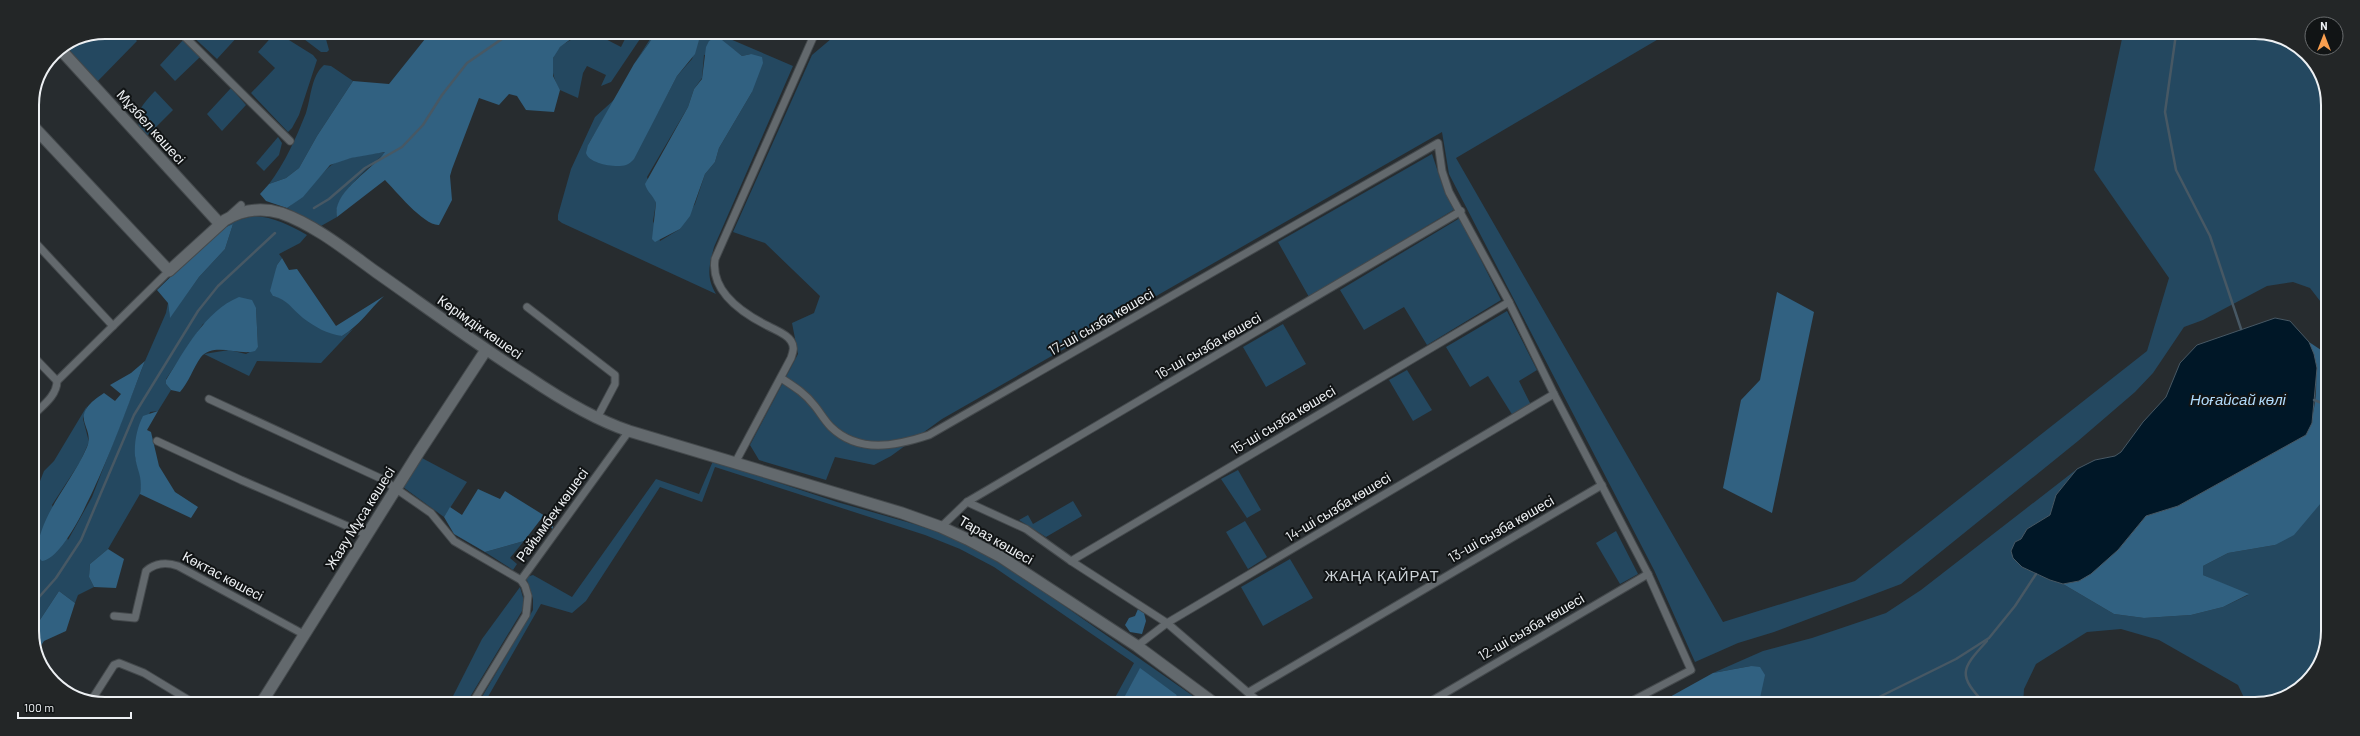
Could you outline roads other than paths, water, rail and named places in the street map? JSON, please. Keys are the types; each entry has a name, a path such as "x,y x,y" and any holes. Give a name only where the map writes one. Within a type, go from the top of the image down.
{"street":[{"path":"187,39 290,141"},
{"path":"735,463 781,378 793,352 792,342 785,336 747,314 730,299 718,285 714,265 717,253 812,39"},
{"name":"Мұзбел көшесі","path":"64,53 223,222"},
{"path":"39,132 169,271 57,381"},
{"name":"17-ші сызба көшесі","path":"781,378 806,396 830,426 843,436 858,443 888,446 904,444 929,435 1438,143 1442,171 1449,192 1461,211"},
{"path":"223,222 241,205"},
{"name":"Көрімдік көшесі","path":"169,271 223,222 242,212 260,210 288,217 332,240 486,350 558,397 597,418 629,430 735,463"},
{"path":"1461,211 1648,574 1691,670 1639,697"},
{"name":"16-ші сызба көшесі","path":"941,526 967,502 1461,211"},
{"path":"39,247 113,326"},
{"name":"15-ші сызба көшесі","path":"1071,561 1509,302"},
{"path":"527,307 615,375 615,384 597,418"},
{"name":"Жаяу Мұса көшесі","path":"265,697 396,488 486,350"},
{"path":"39,362 57,381 57,390 39,409"},
{"name":"14-ші сызба көшесі","path":"1137,646 1167,623 1554,394"},
{"path":"209,399 382,479 431,513 454,541 521,580"},
{"name":"Райымбек көшесі","path":"476,697 526,615 528,596 525,586 521,580 629,430"},
{"path":"157,441 241,480 368,535"},
{"name":"Тараз көшесі","path":"735,463 941,526 1001,557 1137,646 1206,697"},
{"name":"13-ші сызба көшесі","path":"1249,692 1602,486"},
{"path":"967,502 1026,529 1071,561 1167,623 1254,697"},
{"name":"Көктас көшесі","path":"114,616 135,618 146,571 156,565 166,563 178,566 305,635"},
{"name":"12-ші сызба көшесі","path":"1438,697 1648,574"},
{"path":"95,696 114,666 119,663 129,665 183,697"}],"water":[{"name":"Ноғайсай көлі","path":"2275,318 2290,321 2309,342 2314,354 2317,368 2312,423 2306,435 2178,506 2146,516 2118,550 2091,574 2079,581 2063,584 2050,580 2022,567 2013,558 2011,551 2015,542 2021,539 2027,529 2050,515 2056,495 2077,469 2095,460 2115,456 2121,452 2143,422 2166,397 2180,363 2197,345"}],"waterway":[{"path":"314,208 329,199 365,168 402,147 423,125 442,95 467,63 502,39"},
{"path":"2175,39 2165,112 2176,170 2210,236 2241,329"},
{"path":"39,597 56,578 81,540 134,415 198,311 218,286 275,233"},
{"path":"2314,400 2321,403"},
{"path":"1879,697 1956,659 1989,638 2015,606 2036,574"},
{"path":"1979,697 1970,686 1966,672 1967,666 1987,641"}],"district":[{"name":"ЖАҢА ҚАЙРАТ","path":"1382,576"}]}
